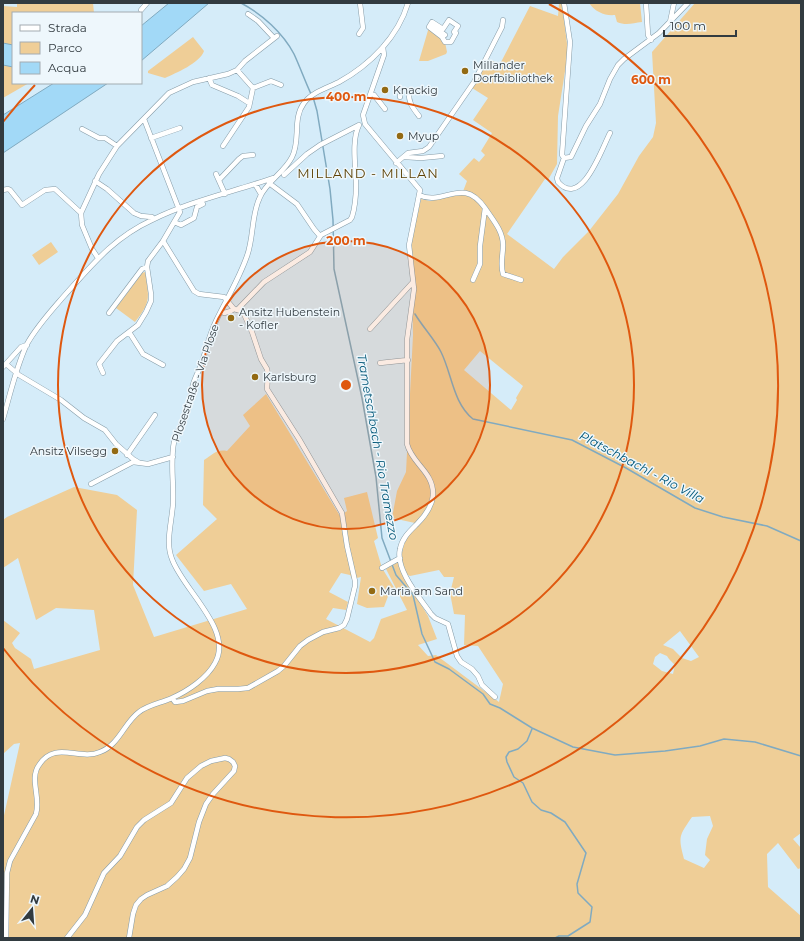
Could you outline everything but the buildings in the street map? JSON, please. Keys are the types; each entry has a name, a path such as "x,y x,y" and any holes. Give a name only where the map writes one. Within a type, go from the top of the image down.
{"street":[{"path":"140,10 146,3"},
{"path":"359,34 363,28 360,3"},
{"name":"Plosestraße - Via Plose","path":"6,938 7,873 14,852 38,808 35,775 37,767 47,756 62,751 91,755 102,752 113,744 139,712 149,706 172,698 193,686 210,671 217,660 220,642 216,630 176,568 170,556 169,543 173,502 173,457 175,440 188,411 192,386 202,364 215,323 247,257 252,239 256,208 261,194 274,177 292,159 296,144 298,115 302,107 312,95 354,72 383,47 399,26 408,3"},
{"path":"564,3 570,42 562,155 564,158 557,178 558,182 569,189 573,189 591,174 610,133"},
{"path":"646,3 648,35 651,40"},
{"path":"670,22 674,3"},
{"path":"564,158 571,157 574,152 586,126 600,104 610,79 618,65 651,40 688,3"},
{"path":"98,258 82,225 81,214 95,181 117,146 168,93 187,84 228,74 237,70 245,61 276,37 248,14"},
{"path":"449,20 458,26 454,32 456,33 451,42 445,42 442,37 429,27 430,24 432,22 443,29 449,20"},
{"path":"396,162 405,157 408,153 423,151 431,144 474,82 500,32 504,23 503,20"},
{"path":"430,24 446,35"},
{"path":"224,313 235,309 264,282 310,252 320,236 351,219 353,215 356,186 355,152 357,130 361,123 384,55 383,47"},
{"path":"237,70 253,88"},
{"path":"209,78 212,85 238,96 249,103"},
{"path":"253,88 271,81 281,85"},
{"path":"223,146 249,107 253,88"},
{"path":"409,90 408,98 410,106 419,116"},
{"path":"374,95 385,109"},
{"path":"103,373 99,364 117,341 138,325 146,312 151,301 147,267 148,261 164,241 180,212 144,119"},
{"path":"284,176 307,154 320,145 361,123"},
{"path":"361,123 420,190 408,245 414,289 408,334 406,424 407,444 411,454 430,478 433,495 431,506 403,541 398,559 405,576 431,614 435,618 448,624 459,660 478,676 482,686 495,697"},
{"path":"82,128 99,138 105,138 117,146"},
{"path":"151,138 180,128"},
{"path":"219,180 243,156 253,155"},
{"path":"405,157 421,158 442,156"},
{"path":"216,174 225,194"},
{"path":"3,419 27,344 44,319 98,258 118,240 154,219 274,177"},
{"path":"95,181 107,189 134,213 141,216 152,217 154,219"},
{"path":"269,183 297,204 320,236"},
{"path":"255,184 261,194"},
{"path":"3,190 10,190 22,205 44,190 52,188 58,190 81,214"},
{"path":"419,195 431,199 456,193 468,194 477,199 501,233 503,247 501,257 503,274 521,280"},
{"path":"174,222 181,225 194,218 197,207 203,204"},
{"path":"473,280 480,264 480,246 484,208"},
{"path":"164,241 194,291 199,294 222,296 235,309 244,314 252,332 261,360 267,369 267,389 342,513 347,546 356,581 353,597 344,625 339,628 322,632 308,640 300,646 284,666 278,671 248,688 218,688 207,691 183,702 175,702 172,698"},
{"path":"109,313 142,269 147,267"},
{"path":"370,329 413,282"},
{"path":"128,332 143,354 163,364"},
{"path":"27,344 21,347 4,366 61,400 84,418 105,430 128,455 138,462"},
{"path":"380,363 408,360"},
{"path":"128,455 154,415"},
{"path":"91,484 133,462 148,464 173,457"},
{"path":"384,567 398,559"},
{"path":"67,938 84,915 104,873 120,856 137,827 144,820 170,803 187,778 193,772 211,761 225,758 229,759 235,766 234,771 206,804 199,822 190,858 184,869 167,886 141,900 136,905 133,914 130,938"}],"green space":[{"path":"17,3 93,3 94,12 12,12 12,84 27,84 3,98 3,6 17,7"},
{"path":"559,3 562,3 568,52 558,116 557,164 548,180 545,179 507,234 554,269 563,257 589,231 618,194 639,156 653,137 656,123 652,52 695,3 801,3 801,833 793,839 801,848 801,868 798,869 778,843 767,854 768,887 801,916 801,938 3,938 3,820 20,743 14,744 3,754 3,620 20,633 12,643 15,648 31,659 34,669 100,650 94,610 56,608 36,620 18,558 3,568 3,520 7,517 74,487 117,495 137,510 133,585 154,637 247,609 231,584 204,591 176,555 217,519 203,505 204,460 217,452 227,451 250,426 243,415 266,394 340,516 347,511 344,498 367,492 378,538 374,541 382,568 395,589 390,591 384,607 367,608 357,604 361,577 352,579 350,575 341,573 329,592 348,602 346,610 333,608 326,619 370,642 374,638 381,619 407,610 386,569 398,562 403,575 428,616 437,639 418,645 428,656 436,655 499,702 503,684 478,646 464,645 465,615 454,614 450,593 454,577 444,577 439,570 410,576 406,574 401,557 404,544 415,523 392,518 397,491 406,472 413,335 411,243 421,199 430,201 462,194 467,181 459,174 474,158 479,162 485,155 481,151 492,133 473,120 488,98 472,88 487,59 500,64 530,6 558,16","holes":["480,351 523,386 511,410 464,370","680,631 699,657 691,661 682,658 673,649 663,645","660,653 667,656 675,665 673,674 662,671 653,664 655,657","710,816 713,826 707,839 705,855 710,860 704,868 684,859 682,851 680,841 681,836 684,828 692,817"]},
{"path":"589,3 640,3 642,22 623,24 617,22 615,15 600,13"},
{"path":"429,27 445,42 447,52 446,54 428,61 419,61"},
{"path":"193,37 204,51 198,60 165,78 148,73 148,71"},
{"path":"51,242 58,252 39,265 32,255"},
{"path":"145,272 148,296 142,313 135,322 116,308 142,273"}],"water":[{"path":"169,3 209,3 142,60 142,25"},
{"path":"3,43 12,45 12,67 3,65"},
{"path":"52,84 106,84 3,153 3,115"}],"waterway":[{"name":"Trametschbach - Rio Tramezzo","path":"241,3 264,18 284,39 294,54 311,94"},
{"name":"Trametschbach - Rio Tramezzo","path":"313,97 317,111 330,189 333,220 334,269 362,398 376,477 382,538 396,575 413,595 422,634 435,662 449,669 483,694 490,704 500,708 532,728 573,747 615,755 665,751 700,746 724,739 755,742 801,756"},
{"name":"Platschbachl - Rio Villa","path":"415,314 441,352 457,397 466,412 473,419 572,440 626,468 695,508 723,517 767,526 801,541"},
{"path":"532,729 527,741 518,749 509,752 506,757 507,762 514,777 523,783 532,802 541,810 551,813 565,822 586,853 577,884 578,893 592,907 590,922 568,936 559,936 555,938"}],"place":[{"name":"Millander Dorfbibliothek","path":"465,71"},
{"name":"Knackig","path":"385,90"},
{"name":"Myup","path":"400,136"},
{"name":"Ansitz Hubenstein - Kofler","path":"231,318"},
{"name":"Karlsburg","path":"255,377"},
{"name":"Ansitz Vilsegg","path":"115,451"},
{"name":"Maria am Sand","path":"372,591"}],"district":[{"name":"MILLAND - MILLAN","path":"368,173"}]}
